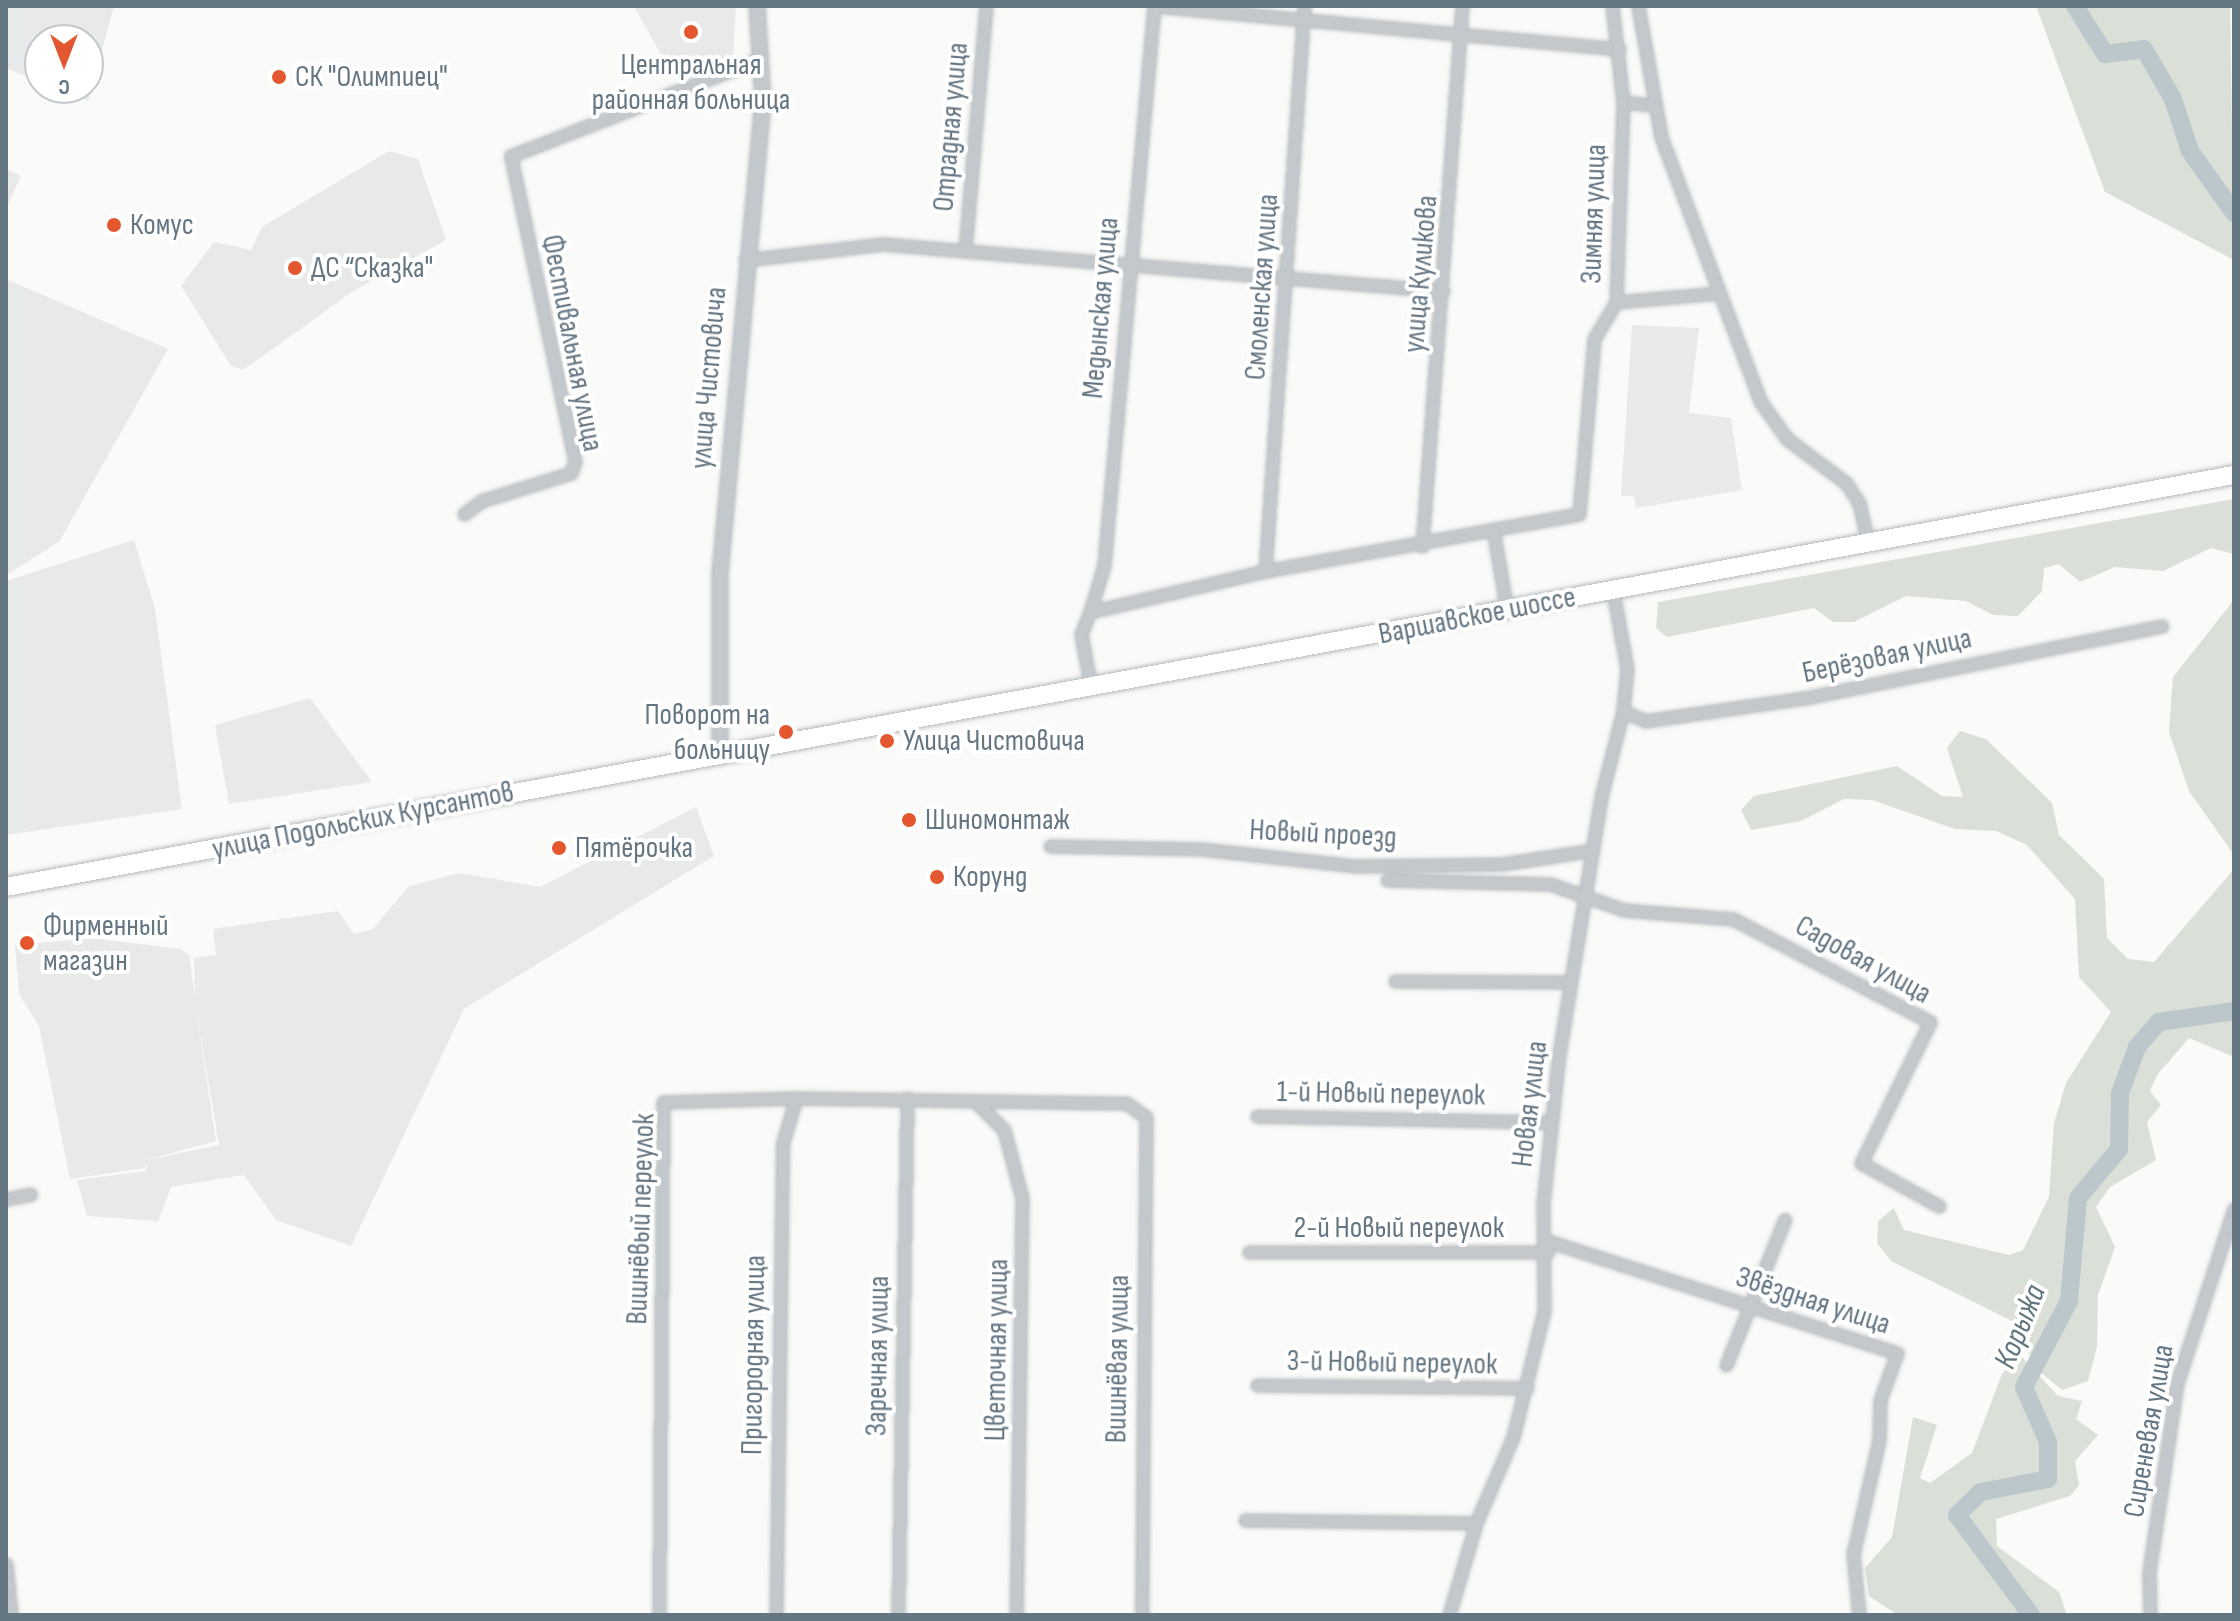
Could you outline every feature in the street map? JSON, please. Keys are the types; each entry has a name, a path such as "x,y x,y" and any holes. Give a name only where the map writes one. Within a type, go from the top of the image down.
{"main road":[{"name":"Варшавское шоссе","path":"720,755 2234,475"},
{"name":"улица Подольских Курсантов","path":"6,887 720,755"}],"street":[{"name":"улица Чистовича","path":"720,755 716,635 745,260 763,103 757,6"},
{"name":"Отрадная улица","path":"965,251 986,6"},
{"path":"1154,6 1304,12 1619,49"},
{"name":"Медынская улица","path":"1091,688 1081,634 1104,565 1128,263 1154,6"},
{"name":"улица Куликова","path":"1422,546 1463,33 1462,6"},
{"name":"Зимняя улица","path":"1494,535 1579,514 1594,339 1616,302 1623,102 1612,6"},
{"path":"1638,6 1654,105 1718,293 1760,401 1787,439 1846,483 1859,503 1868,543"},
{"name":"Смоленская улица","path":"1265,571 1304,12"},
{"name":"Фестивальная улица","path":"464,514 571,473 575,461 511,156 760,59"},
{"path":"1623,102 1654,105"},
{"path":"745,260 883,244 1288,275 1443,291"},
{"path":"1616,302 1718,293"},
{"path":"1090,612 1265,571 1494,535 1507,610"},
{"name":"Новая улица","path":"1449,1615 1476,1523 1527,1388 1548,1247 1551,1122 1570,982 1588,893 1593,850 1623,711 1627,669 1613,591"},
{"name":"Берёзовая улица","path":"1623,711 1645,721 1805,698 2162,626"},
{"name":"Новый проезд","path":"1050,846 1187,848 1354,866 1502,864 1593,850"},
{"path":"1387,880 1516,881 1588,893"},
{"name":"Садовая улица","path":"1588,893 1631,912 1742,922 1930,1022 1861,1163 1939,1206"},
{"path":"1395,981 1570,982"},
{"name":"Пригородная улица","path":"776,1615 783,1142 796,1098"},
{"name":"Вишнёвый переулок","path":"659,1615 663,1102 907,1098 1139,1106"},
{"name":"Заречная улица","path":"898,1615 907,1098"},
{"name":"Цветочная улица","path":"975,1101 1004,1130 1022,1198 1016,1615"},
{"name":"Вишнёвая улица","path":"1139,1106 1146,1117 1142,1615"},
{"name":"1-й Новый переулок","path":"1257,1116 1551,1122"},
{"path":"6,1199 31,1194"},
{"name":"Сиреневая улица","path":"2150,1615 2149,1572 2177,1383 2234,1209"},
{"path":"1726,1365 1746,1306 1758,1298 1785,1219"},
{"name":"2-й Новый переулок","path":"1249,1252 1548,1247"},
{"name":"Звёздная улица","path":"1548,1247 1633,1263 1746,1306 1897,1353 1900,1362 1880,1400 1879,1440 1853,1554 1859,1615"},
{"name":"3-й Новый переулок","path":"1257,1385 1527,1388"},
{"path":"1245,1520 1476,1523"},
{"path":"6,1564 11,1615"}],"shaded area":[{"path":"6,6 114,6 104,43 104,24 24,24 24,75 6,68"},
{"name":"Центральная районная больница","path":"634,6 736,6 733,58 723,68 669,69"},
{"path":"2036,6 2230,6 2234,260 2105,192"},
{"name":"ДС “Сказка\"","path":"389,151 418,159 446,240 352,292 243,370 231,366 181,286 214,242 251,250 262,227"},
{"path":"6,169 21,176 6,209"},
{"path":"6,279 168,349 59,542 6,575"},
{"path":"1632,325 1699,328 1689,413 1731,418 1742,490 1636,508 1634,496 1621,496"},
{"path":"2234,499 2234,554 2211,548 2163,571 2115,567 2080,582 2059,564 2044,568 2042,591 2018,616 1993,615 1966,601 1906,596 1854,622 1833,622 1814,608 1667,637 1656,628 1658,602"},
{"path":"134,540 155,609 182,809 6,835 6,581"},
{"path":"2234,600 2234,855 2189,791 2169,732 2173,677"},
{"path":"310,698 372,782 229,804 215,725"},
{"path":"1960,731 1986,739 2052,803 2059,835 2104,879 2107,938 2128,959 2154,962 2234,869 2234,1057 2189,1038 2157,1075 2150,1091 2161,1105 2147,1122 2156,1160 2110,1187 2096,1207 2115,1247 2098,1295 2097,1347 2088,1381 2062,1390 2033,1366 2023,1333 2010,1320 1891,1261 1877,1243 1878,1221 1894,1208 1904,1230 2009,1255 2023,1250 2049,1197 2054,1123 2066,1083 2111,1012 2079,977 2075,899 2027,845 1996,831 1955,829 1872,800 1844,799 1801,821 1751,830 1741,810 1754,796 1897,766 1942,796 1963,797 1947,748"},
{"path":"696,807 714,856 464,1009 351,1246 276,1220 244,1175 171,1187 158,1221 87,1216 77,1180 146,1171 147,1162 145,1168 70,1179 39,1026 19,994 15,945 92,938 180,949 189,955 195,997 194,958 216,955 213,929 338,911 354,934 373,929 409,886 459,873 540,887","holes":["196,1010 219,1145 146,1160 216,1141"]},
{"path":"2019,1354 2058,1396 2082,1401 2076,1419 2098,1435 2075,1461 2079,1485 2070,1496 1996,1519 1997,1546 2059,1592 2067,1615 1898,1615 1869,1596 1865,1568 1892,1537 1913,1417 1937,1425 1920,1478 1930,1483 1972,1453 2002,1374"}],"waterway":[{"name":"Корыжа","path":"2075,6 2105,54 2144,49 2173,99 2190,151 2234,213"},
{"name":"Корыжа","path":"2031,1615 1957,1515 1981,1492 2048,1479 2048,1442 2024,1387 2069,1301 2078,1198 2119,1149 2120,1093 2137,1047 2159,1022 2234,1011"}],"place":[{"name":"Центральная районная больница","path":"691,32"},
{"name":"СК \"Олимпиец\"","path":"279,77"},
{"name":"Комус","path":"114,225"},
{"name":"ДС “Сказка\"","path":"295,268"},
{"name":"Поворот на больницу","path":"786,732"},
{"name":"Улица Чистовича","path":"887,741"},
{"name":"Шиномонтаж","path":"909,820"},
{"name":"Пятёрочка","path":"559,848"},
{"name":"Корунд","path":"937,877"},
{"name":"Фирменный магазин","path":"27,943"}]}
